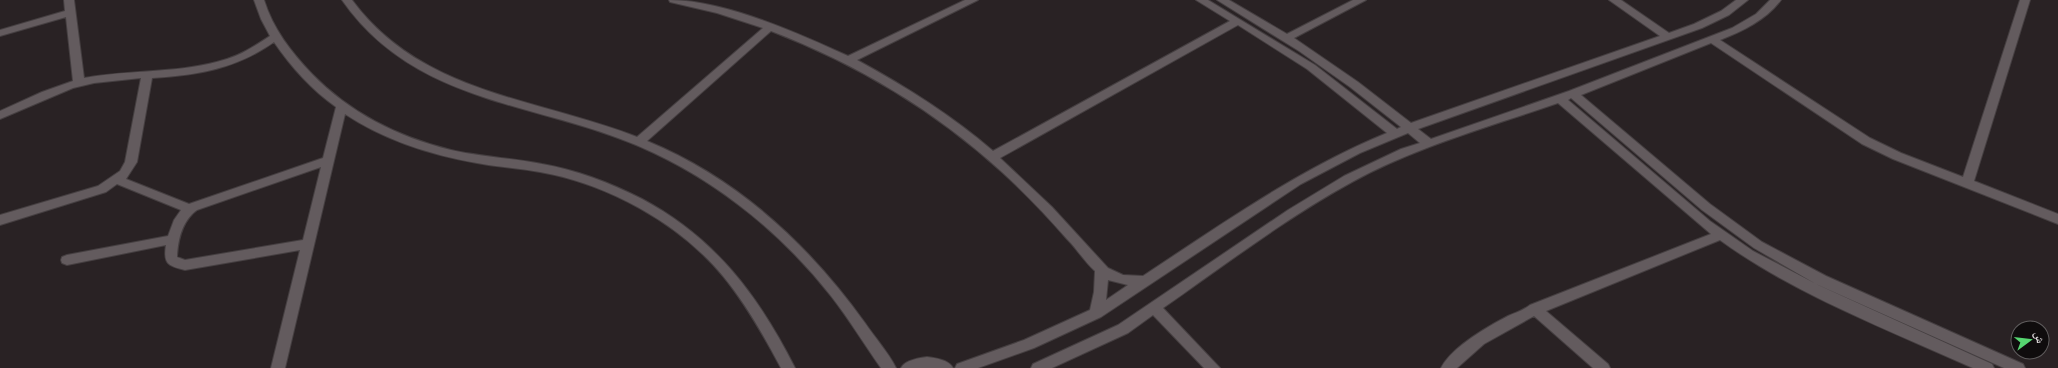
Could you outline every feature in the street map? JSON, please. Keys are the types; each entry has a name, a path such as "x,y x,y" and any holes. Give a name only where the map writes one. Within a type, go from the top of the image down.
{"street":[{"path":"69,0 79,83"},
{"path":"258,0 276,38 313,84 341,108 378,129 418,144 469,157 561,172 613,191 661,216 704,248 741,287 757,310 788,368"},
{"path":"347,0 361,18 391,45 425,68 445,78 499,99 586,123 638,142 689,166 718,185 774,228 806,259 835,293 889,368"},
{"path":"674,0 704,3 771,26 848,60 924,104 949,121 992,157 1052,214 1101,269 1120,279 1148,280"},
{"path":"848,60 973,0"},
{"path":"1201,0 1238,21 1311,67 1396,134"},
{"path":"1222,0 1287,38 1410,128 1428,143"},
{"path":"1287,38 1361,0"},
{"path":"1614,0 1668,37"},
{"path":"962,368 1029,344 1096,313 1297,181 1356,150 1410,128 1668,37 1714,19 1744,0"},
{"path":"1038,368 1116,332 1155,308 1319,195 1376,164 1428,143 1573,94 1749,24 1769,8 1776,0"},
{"path":"1967,183 2026,0"},
{"path":"0,33 70,13"},
{"path":"992,157 1238,21"},
{"path":"638,142 771,26"},
{"path":"0,115 79,83 102,78 147,76 202,70 224,65 251,54 276,38"},
{"path":"1712,39 1857,136 1897,156 2058,219"},
{"path":"0,220 94,192 118,180 124,174 131,162 147,76"},
{"path":"1573,94 1706,207 1758,245 1821,280 2018,368"},
{"path":"1559,98 1720,235 1780,272 1987,368"},
{"path":"278,368 341,108"},
{"path":"308,244 185,265 176,263 171,258 174,239 183,216 190,209 200,203 329,160"},
{"path":"118,180 190,209"},
{"path":"1448,368 1476,340 1495,328 1720,235"},
{"path":"68,260 174,239"},
{"path":"1096,313 1101,292 1101,269"},
{"path":"1155,308 1213,368"},
{"path":"1536,310 1580,350 1603,368"},
{"path":"908,368 923,364 934,364 946,368"}]}
